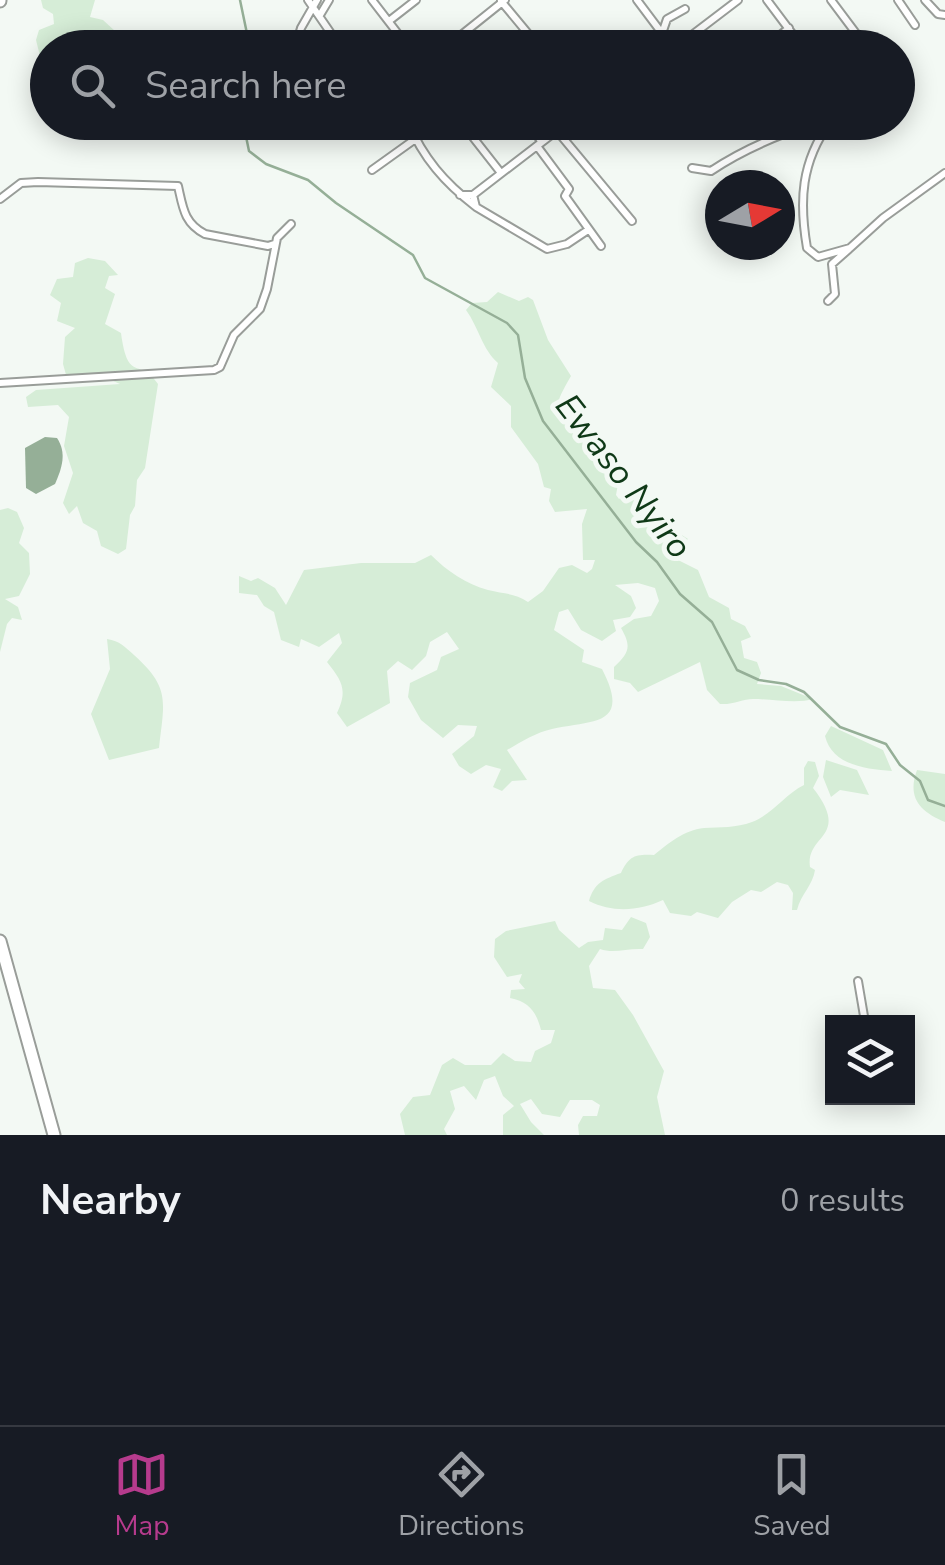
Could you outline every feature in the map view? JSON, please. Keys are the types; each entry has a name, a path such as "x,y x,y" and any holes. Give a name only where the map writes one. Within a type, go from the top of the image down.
{"highway":[{"path":"0,941 54,1135"}],"street":[{"path":"320,14 329,0"},
{"path":"372,0 396,30"},
{"path":"389,21 416,0"},
{"path":"638,0 660,30"},
{"path":"698,30 738,0"},
{"path":"768,0 789,28 786,30"},
{"path":"831,0 854,30"},
{"path":"925,0 938,14 945,15"},
{"path":"468,30 503,1 526,30"},
{"path":"901,1 914,25"},
{"path":"312,2 328,30"},
{"path":"302,30 312,2"},
{"path":"663,30 667,20 685,9"},
{"path":"372,170 416,140 428,161 460,194 548,249 567,244 588,230"},
{"path":"475,140 502,173"},
{"path":"537,140 570,189 564,196 601,246"},
{"path":"460,194 472,195 545,140"},
{"path":"565,140 632,221"},
{"path":"692,168 711,170 768,140"},
{"path":"819,140 805,173 802,219 807,248 818,257 850,248"},
{"path":"828,300 834,294 832,264 945,172"},
{"path":"0,199 21,184 38,182 149,187 171,184 178,186 183,215 206,234 268,246 276,242"},
{"path":"472,195 476,207"},
{"path":"0,382 220,367 234,335 260,309 268,289 278,235 291,224"},
{"path":"858,981 863,1015"}],"shaded area":[{"path":"41,0 95,0 90,17 103,20 114,30 39,30 54,24 53,14 43,8"},
{"path":"88,258 105,261 118,275 109,276 105,288 115,294 105,324 121,333 131,365 152,376 158,384 145,468 137,480 126,549 118,554 101,546 97,531 83,523 77,506 69,514 63,503 73,473 64,446 69,417 58,405 28,407 26,397 36,390 120,384 111,380 68,382 63,364 65,337 75,328 57,321 61,303 50,295 57,279 73,277 75,263"},
{"path":"498,292 519,301 528,297 533,300 548,340 571,376 558,408 584,440 596,463 605,462 618,484 619,499 639,486 647,492 642,507 650,515 672,519 671,528 688,539 673,550 678,560 698,570 709,597 729,608 731,619 745,626 751,637 741,641 744,658 757,662 761,673 757,684 781,686 813,699 753,699 720,704 707,690 700,662 638,692 630,683 614,679 614,667 627,649 621,628 634,619 651,616 659,601 655,588 638,583 615,585 631,596 636,608 630,617 613,620 616,631 602,641 581,630 568,609 559,612 554,630 584,650 582,662 602,669 610,688 610,711 593,721 541,732 507,750 527,780 512,781 502,791 493,787 501,769 486,765 471,774 459,766 452,754 474,736 477,726 458,725 443,738 421,720 408,697 410,683 437,670 441,657 459,649 447,632 430,642 426,656 412,670 398,661 387,671 390,703 347,727 337,713 342,686 327,662 342,643 339,633 319,647 301,639 299,647 281,640 274,612 257,595 239,593 239,576 251,581 258,578 275,588 286,605 304,570 361,563 415,563 431,555 472,584 528,602 543,591 559,568 572,565 587,573 592,569 595,560 583,560 582,524 587,509 555,512 549,501 551,489 544,487 538,464 511,427 511,406 491,387 498,363 466,310 472,303 487,302"},
{"path":"45,437 57,438 62,461 55,484 36,494 26,488 25,448"},
{"path":"0,510 17,512 24,528 19,543 29,553 30,574 19,596 5,599 18,607 22,620 12,618 7,624 0,652"},
{"path":"107,639 122,645 146,667 159,687 163,707 159,748 109,760 91,714 110,669"},
{"path":"831,726 883,750 892,771 861,767 842,759 825,736"},
{"path":"826,760 857,770 869,795 840,790 831,797 823,777"},
{"path":"808,761 815,762 819,776 813,788 824,804 828,826 810,856 814,875 797,910 792,910 793,893 788,885 777,882 761,892 751,890 732,902 718,918 697,912 691,916 670,913 663,900 626,909 589,901 597,886 621,873 633,857 654,855 690,831 740,825 766,814 804,785"},
{"path":"917,770 945,774 945,822 918,802 914,788"},
{"path":"631,917 646,923 650,937 643,949 600,949 589,966 593,988 615,990 664,1071 657,1097 665,1135 579,1135 578,1125 583,1116 597,1116 600,1105 592,1100 570,1100 560,1117 542,1114 531,1099 520,1104 544,1135 503,1135 503,1115 514,1106 503,1096 495,1076 484,1080 476,1100 464,1086 450,1091 455,1109 444,1129 447,1135 405,1135 400,1114 413,1097 430,1095 442,1065 453,1058 465,1065 491,1065 503,1053 515,1061 531,1062 535,1051 551,1043 555,1030 541,1030 531,1008 510,998 511,990 525,989 519,982 522,974 507,977 494,957 495,939 506,931 555,921 579,948 603,940 605,928 622,930"}],"waterway":[{"name":"Ewaso Nyiro","path":"240,0 246,30"},
{"name":"Ewaso Nyiro","path":"247,140 249,151 266,164 308,180 413,255 425,278 507,323 518,335 525,378 543,421 636,542 657,562 680,594 712,622 737,670 804,692 840,727 886,744 900,765 920,781 928,800 945,806"}]}
